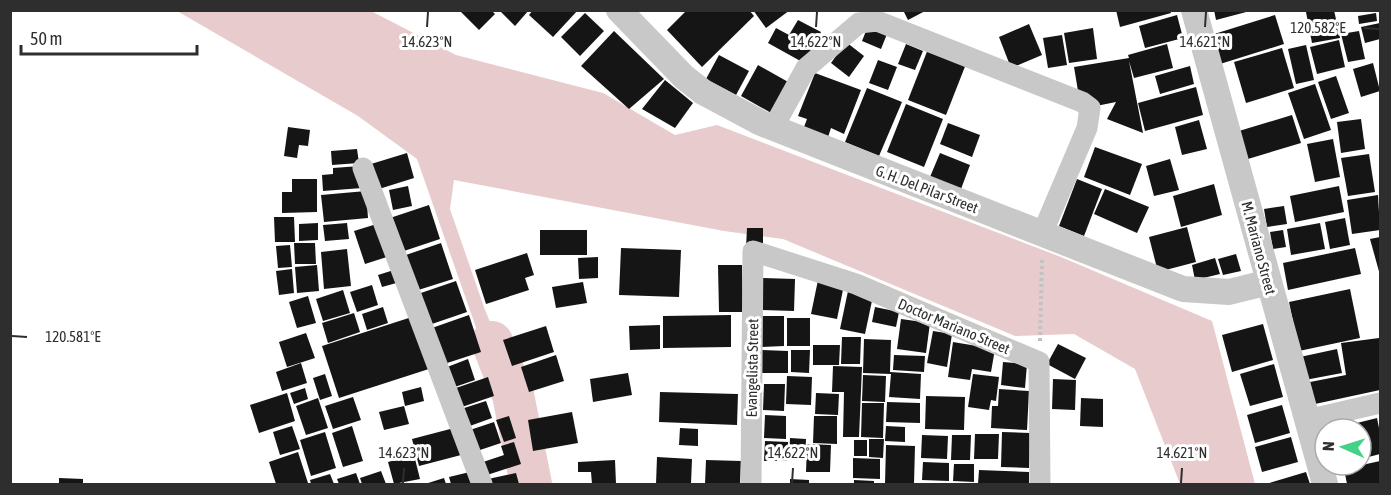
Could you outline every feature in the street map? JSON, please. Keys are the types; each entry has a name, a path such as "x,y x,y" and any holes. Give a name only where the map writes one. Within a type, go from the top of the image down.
{"street":[{"name":"G. H. Del Pilar Street","path":"619,10 690,82 729,107 1042,245 1183,289 1229,292 1269,282"},
{"name":"M. Mariano Street","path":"1194,10 1325,484"},
{"path":"773,128 806,68 854,27 871,21 1082,102 1090,108 1088,128 1042,245"},
{"path":"363,168 482,484"},
{"name":"Evangelista Street","path":"751,484 753,251"},
{"name":"Doctor Mariano Street","path":"753,251 856,284 1039,362 1040,484"},
{"path":"1307,420 1380,403"}],"path":[{"path":"1040,337 1042,245"}],"shaded area":[{"path":"177,11 371,11 456,55 603,93 675,135 717,125 1061,257 1212,321 1255,484 1180,484 1135,369 1074,334 1015,336 783,239 724,231 454,180 450,209 485,310 520,393 501,399 417,159 358,116"}],"building":[{"path":"459,10 491,10 495,14 479,30"},
{"path":"499,10 529,10 515,26"},
{"path":"533,10 578,10 553,37 529,15"},
{"path":"687,10 749,10 754,16 702,67 667,30"},
{"path":"753,10 790,10 766,28"},
{"path":"903,10 927,10 908,20"},
{"path":"1116,10 1170,10 1171,13 1120,27"},
{"path":"1214,10 1250,10 1250,11 1216,20"},
{"path":"1334,10 1340,38 1312,43 1306,12"},
{"path":"585,13 604,31 580,56 561,37"},
{"path":"1376,13 1377,21 1359,24 1358,16"},
{"path":"1177,15 1183,38 1145,48 1139,26"},
{"path":"1275,15 1284,44 1220,64 1211,35"},
{"path":"798,20 821,32 804,63 768,43 776,28 789,35"},
{"path":"870,21 889,29 881,49 862,41"},
{"path":"1380,23 1380,39 1365,43 1361,27"},
{"path":"1029,24 1042,55 1011,68 999,37"},
{"path":"1093,28 1097,59 1069,63 1064,33"},
{"path":"614,31 664,79 629,109 581,66"},
{"path":"1359,31 1365,59 1348,62 1341,34"},
{"path":"1062,35 1067,65 1048,68 1043,38"},
{"path":"1339,40 1345,67 1317,74 1310,47"},
{"path":"846,42 864,56 849,77 831,63"},
{"path":"906,44 923,51 915,70 898,64"},
{"path":"1167,44 1173,68 1134,78 1129,61 1143,133 1107,119 1116,102 1096,106 1079,97 1074,67 1129,58 1128,55"},
{"path":"1306,45 1314,80 1296,84 1288,49"},
{"path":"1282,48 1294,88 1246,103 1234,62"},
{"path":"928,49 966,64 946,115 908,100"},
{"path":"719,55 749,71 736,95 706,79"},
{"path":"878,60 897,67 888,90 869,83"},
{"path":"1373,63 1380,91 1361,97 1353,69"},
{"path":"758,65 790,83 773,114 741,96"},
{"path":"1190,66 1194,84 1160,94 1155,76"},
{"path":"815,73 861,90 844,134 831,128 828,137 804,127 807,119 798,116"},
{"path":"1336,76 1349,113 1331,119 1318,82"},
{"path":"665,80 693,103 675,128 642,109"},
{"path":"1315,84 1331,130 1304,139 1288,93"},
{"path":"1196,87 1203,115 1145,131 1138,103"},
{"path":"867,88 902,102 879,156 845,142"},
{"path":"906,104 943,119 924,167 887,152"},
{"path":"1292,115 1301,143 1248,159 1239,131"},
{"path":"1361,119 1365,149 1341,153 1337,122"},
{"path":"1199,120 1207,149 1182,155 1175,127"},
{"path":"948,123 980,135 972,157 940,144"},
{"path":"288,127 310,130 308,146 299,145 297,158 284,156"},
{"path":"1333,139 1340,177 1315,182 1307,144"},
{"path":"1095,147 1142,164 1130,195 1084,177"},
{"path":"357,149 359,163 332,165 331,151"},
{"path":"407,153 414,178 379,189 371,164"},
{"path":"940,153 970,165 961,189 930,177"},
{"path":"1369,154 1375,192 1348,196 1341,158"},
{"path":"1170,159 1179,190 1154,196 1146,166"},
{"path":"360,166 362,188 323,191 322,175 333,174 333,168"},
{"path":"292,179 317,179 317,212 282,213 282,192 292,192"},
{"path":"1077,179 1102,189 1084,236 1059,226"},
{"path":"1214,184 1222,215 1181,227 1173,196"},
{"path":"408,186 412,206 393,210 389,190"},
{"path":"1339,186 1344,212 1295,222 1290,196"},
{"path":"1105,189 1149,207 1137,233 1094,214"},
{"path":"366,191 368,218 324,222 321,195"},
{"path":"1378,195 1380,230 1352,234 1347,200"},
{"path":"429,205 440,239 398,253 387,219"},
{"path":"1284,206 1287,224 1267,227 1264,209"},
{"path":"274,217 294,217 295,242 275,242"},
{"path":"1345,218 1350,245 1330,249 1325,222"},
{"path":"383,222 393,255 365,264 354,231"},
{"path":"318,223 318,240 299,241 299,224"},
{"path":"347,223 349,239 325,241 323,225"},
{"path":"1320,223 1325,249 1291,255 1287,229"},
{"path":"1187,227 1196,262 1158,272 1149,237"},
{"path":"747,228 763,228 763,249 746,248"},
{"path":"540,230 587,230 587,255 540,255"},
{"path":"1283,230 1286,247 1273,249 1270,232"},
{"path":"1380,237 1380,275 1370,239"},
{"path":"294,243 315,243 316,264 295,264"},
{"path":"441,243 453,279 412,292 400,257"},
{"path":"290,245 292,267 278,268 276,246"},
{"path":"621,248 681,250 679,297 619,295"},
{"path":"1355,248 1361,274 1288,290 1283,263"},
{"path":"347,249 351,286 324,289 321,252"},
{"path":"527,253 534,275 525,278 529,290 486,304 475,270"},
{"path":"1236,254 1241,271 1223,275 1218,259"},
{"path":"598,257 598,278 579,279 578,258"},
{"path":"1215,258 1220,274 1195,280 1192,265"},
{"path":"317,265 319,291 297,293 295,267"},
{"path":"718,265 742,265 743,312 719,312"},
{"path":"292,269 294,293 279,295 276,271"},
{"path":"397,269 400,282 382,287 378,275"},
{"path":"763,278 795,279 794,311 762,310"},
{"path":"818,280 844,285 837,319 811,314"},
{"path":"456,281 467,312 426,326 415,295"},
{"path":"583,282 587,303 556,308 552,287"},
{"path":"372,285 378,305 357,312 350,292"},
{"path":"1350,289 1360,338 1299,351 1289,302"},
{"path":"343,290 350,313 323,321 316,299"},
{"path":"848,291 873,296 865,334 840,329"},
{"path":"308,296 316,323 297,328 289,302"},
{"path":"383,307 388,323 367,330 362,314"},
{"path":"875,307 899,312 896,327 872,322"},
{"path":"354,313 360,332 328,343 322,323"},
{"path":"418,315 435,367 339,398 322,346"},
{"path":"469,315 481,352 441,365 429,329"},
{"path":"731,315 731,347 663,348 663,316"},
{"path":"760,316 784,316 784,346 760,347"},
{"path":"787,318 810,318 810,346 787,346"},
{"path":"901,319 930,323 926,353 897,349"},
{"path":"1263,324 1273,360 1232,372 1222,335"},
{"path":"660,325 660,349 630,350 629,326"},
{"path":"546,326 554,352 512,366 503,340"},
{"path":"933,331 952,334 947,367 927,363"},
{"path":"306,333 315,358 287,367 279,342"},
{"path":"842,337 861,337 860,364 841,364"},
{"path":"1379,338 1380,390 1315,404 1310,382 1346,375 1341,343"},
{"path":"864,339 891,340 890,372 921,374 920,399 889,397 891,374 863,373"},
{"path":"953,342 995,349 991,372 972,369 970,380 948,377"},
{"path":"1058,344 1086,358 1075,379 1047,364"},
{"path":"813,345 840,345 839,365 813,365"},
{"path":"1337,349 1342,373 1305,380 1300,357"},
{"path":"761,350 788,351 788,373 760,373"},
{"path":"791,350 810,350 809,373 791,372"},
{"path":"556,355 564,381 529,392 521,367"},
{"path":"894,355 925,356 924,372 893,370"},
{"path":"468,359 475,380 449,389 442,369"},
{"path":"1003,362 1027,364 1025,388 1001,385"},
{"path":"301,363 307,383 282,391 276,372"},
{"path":"1274,364 1283,397 1250,406 1240,374"},
{"path":"833,366 862,367 859,437 843,437 844,392 832,392"},
{"path":"628,373 632,395 593,402 590,379"},
{"path":"325,374 332,396 320,400 313,378"},
{"path":"973,374 999,377 996,401 991,400 989,410 968,407"},
{"path":"863,375 886,376 885,402 862,401"},
{"path":"787,376 812,377 811,405 786,404"},
{"path":"488,377 494,396 459,408 453,389"},
{"path":"1053,379 1076,380 1075,410 1052,409"},
{"path":"764,384 785,384 784,411 763,410"},
{"path":"421,387 424,401 405,406 402,392"},
{"path":"305,388 308,399 294,404 290,393"},
{"path":"999,389 1029,391 1027,430 991,428 992,406 998,406"},
{"path":"660,392 738,394 737,425 659,422"},
{"path":"287,393 295,421 259,433 250,405"},
{"path":"816,393 839,394 838,415 815,414"},
{"path":"926,396 965,397 964,430 925,429"},
{"path":"353,397 361,420 333,429 325,406"},
{"path":"318,398 328,428 306,435 296,406"},
{"path":"1081,398 1103,399 1103,427 1080,426"},
{"path":"486,401 492,418 467,427 461,409"},
{"path":"887,402 920,403 920,423 886,422"},
{"path":"862,403 884,403 883,438 861,437"},
{"path":"1282,405 1290,433 1255,443 1247,415"},
{"path":"404,406 409,424 384,430 379,412"},
{"path":"572,412 578,443 533,451 528,420"},
{"path":"765,415 786,416 786,439 764,438"},
{"path":"509,416 516,438 504,442 496,420"},
{"path":"814,416 837,416 837,444 813,443"},
{"path":"1377,418 1380,454 1373,456 1373,419"},
{"path":"494,422 501,443 471,453 464,432"},
{"path":"292,426 300,449 280,455 273,432"},
{"path":"352,426 363,461 343,467 332,433"},
{"path":"886,426 905,427 905,442 885,441"},
{"path":"454,428 461,455 419,466 412,439"},
{"path":"680,428 698,429 698,446 679,445"},
{"path":"325,432 336,468 311,476 300,440"},
{"path":"1002,432 1030,433 1029,468 1001,467"},
{"path":"975,434 999,434 998,459 974,459"},
{"path":"922,435 948,436 947,459 921,458"},
{"path":"952,435 971,435 970,460 951,460"},
{"path":"1291,437 1298,462 1262,472 1255,447"},
{"path":"790,438 806,439 805,461 789,460"},
{"path":"869,439 884,439 883,458 869,457"},
{"path":"854,440 867,440 867,456 854,456"},
{"path":"765,441 788,442 788,461 764,461"},
{"path":"514,442 521,464 487,475 483,462 504,455 501,446"},
{"path":"807,444 831,445 830,472 806,472"},
{"path":"886,445 915,446 914,484 885,484"},
{"path":"298,452 308,483 276,484 269,462"},
{"path":"414,455 420,479 394,484 388,462"},
{"path":"657,457 692,459 691,484 656,484"},
{"path":"853,458 880,459 880,479 853,478"},
{"path":"615,460 616,484 592,484 591,472 578,472 578,462"},
{"path":"706,460 741,461 740,484 705,484"},
{"path":"1380,461 1380,484 1347,484 1346,477 1373,477 1373,463"},
{"path":"923,462 949,463 949,481 922,480"},
{"path":"954,464 974,464 974,482 953,481"},
{"path":"979,470 1029,472 1029,484 978,484"},
{"path":"381,471 386,484 362,484 360,478"},
{"path":"474,471 477,484 451,484 449,477"},
{"path":"1306,472 1310,484 1266,484"},
{"path":"356,473 360,484 339,484 337,479"},
{"path":"516,473 519,484 489,484 488,479"},
{"path":"330,474 334,484 311,484 310,480"},
{"path":"59,478 83,479 83,484 59,484"},
{"path":"444,478 446,484 425,484"},
{"path":"790,479 809,480 809,484 790,484"},
{"path":"854,480 874,481 874,484 854,484"}],"waterway":[{"path":"492,342 513,395 531,484"}]}
